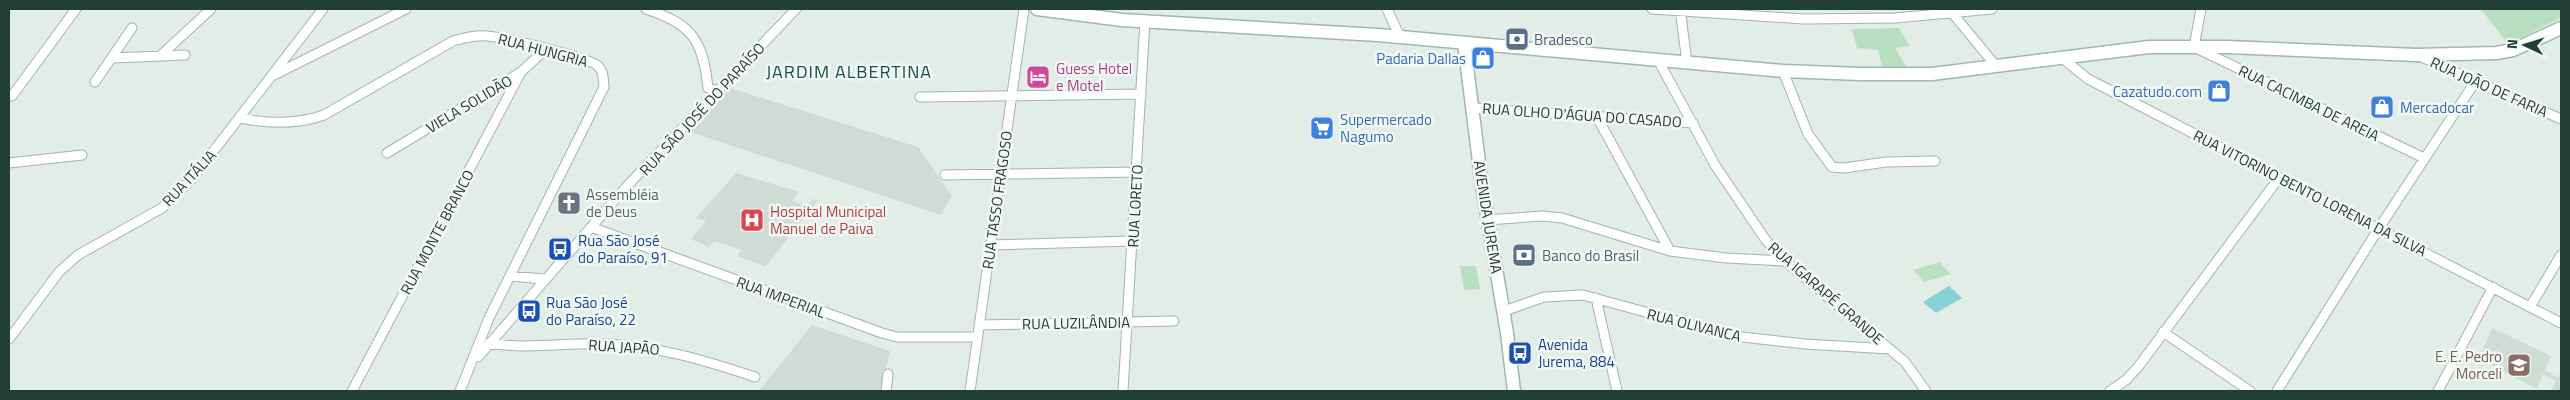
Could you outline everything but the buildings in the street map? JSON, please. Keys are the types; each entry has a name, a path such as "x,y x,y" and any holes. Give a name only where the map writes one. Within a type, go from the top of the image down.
{"main road":[{"path":"1037,9 1145,21 1464,43 1783,71 1860,74 1932,74 2149,47 2194,46 2416,55 2496,53 2513,50 2561,28"},
{"name":"AVENIDA JUREMA","path":"1464,43 1487,220 1504,311 1514,391"}],"street":[{"path":"12,96 76,9"},
{"path":"160,56 211,9"},
{"name":"RUA ITÁLIA","path":"9,339 59,272 78,256 162,208 192,179 324,9"},
{"path":"272,76 406,9"},
{"path":"646,9 678,21 690,30 702,50 708,88 718,91"},
{"name":"RUA SÃO JOSÉ DO PARAÍSO","path":"471,368 489,343 544,279 796,9"},
{"name":"RUA TASSO FRAGOSO","path":"970,391 1024,9"},
{"path":"1387,9 1400,38"},
{"path":"1652,9 1804,20 1895,18 1992,9"},
{"path":"1749,16 1762,9"},
{"path":"2194,46 2201,9"},
{"path":"1680,10 1687,62"},
{"path":"1952,14 1996,66"},
{"name":"RUA LORETO","path":"1123,391 1145,21"},
{"path":"95,82 132,28"},
{"name":"RUA HUNGRIA","path":"240,118 283,124 310,121 324,115 453,41 466,37 488,36 546,49 596,64 604,72 604,87 489,318 471,368 460,391"},
{"name":"RUA CACIMBA DE AREIA","path":"2194,46 2424,158"},
{"name":"VIELA SOLIDÃO","path":"387,153 521,72 546,49"},
{"path":"113,58 185,55"},
{"name":"RUA JOÃO DE FARIA","path":"2416,55 2561,119"},
{"name":"RUA VITORINO BENTO LORENA DA SILVA","path":"2062,58 2088,79 2561,323"},
{"name":"RUA IGARAPÉ GRANDE","path":"1658,60 1752,224 1785,261 1890,349 1916,375 1926,391"},
{"path":"1783,71 1792,101 1808,135 1832,167 1844,168 1886,162 1935,161"},
{"name":"RUA MONTE BRANCO","path":"352,391 521,72"},
{"path":"2277,391 2379,228 2475,82"},
{"path":"920,97 1141,94"},
{"name":"RUA OLHO D'ÁGUA DO CASADO","path":"1472,108 1597,118 1693,123"},
{"path":"1597,118 1670,251"},
{"path":"9,163 82,155"},
{"path":"945,175 1136,172"},
{"path":"2110,391 2126,380 2279,178"},
{"path":"1487,220 1542,216 1562,218 1670,251 1726,258 1785,261"},
{"name":"RUA IMPERIAL","path":"591,228 882,333 898,337 977,336"},
{"path":"990,245 1132,241"},
{"path":"2530,307 2561,255"},
{"path":"510,276 544,279"},
{"path":"2438,391 2493,287"},
{"name":"RUA OLIVANCA","path":"1504,311 1544,297 1564,294 1596,298 1733,336 1805,344 1890,349"},
{"path":"1596,298 1617,391"},
{"name":"RUA LUZILÂNDIA","path":"979,325 1174,321"},
{"path":"2163,332 2250,391"},
{"name":"RUA JAPÃO","path":"489,343 502,346 573,343 639,346 676,351 755,377"},
{"path":"886,391 888,374"}],"shaded area":[{"path":"730,88 918,147 952,196 941,215 690,132"},
{"name":"Hospital Municipal Manuel de Paiva","path":"736,173 799,192 792,201 806,206 813,199 818,200 765,267 738,256 741,250 714,241 708,247 691,239 706,221 696,218"},
{"path":"812,325 890,351 881,391 759,391"},
{"name":"E. E. Pedro Morceli","path":"2492,328 2551,356 2545,370 2558,378 2561,373 2561,391 2552,389 2556,381 2543,374 2537,389 2479,359"}],"green space":[{"path":"2481,9 2561,9 2561,18 2508,44"},
{"path":"1899,28 1910,46 1895,48 1907,68 1883,70 1878,50 1857,48 1852,29"},
{"path":"1940,262 1950,274 1924,282 1914,270"},
{"path":"1460,266 1476,266 1480,289 1464,290"}],"water":[{"path":"1949,286 1962,298 1936,313 1923,302"}],"place":[{"name":"Bradesco","path":"1517,39"},
{"name":"Padaria Dallas","path":"1483,58"},
{"name":"Guess Hotel e Motel","path":"1038,77"},
{"name":"Cazatudo.com","path":"2219,91"},
{"name":"Mercadocar","path":"2382,107"},
{"name":"Supermercado Nagumo","path":"1322,128"},
{"name":"Assembléia de Deus","path":"569,203"},
{"name":"Hospital Municipal Manuel de Paiva","path":"752,220"},
{"name":"Rua São José do Paraíso, 91","path":"560,249"},
{"name":"Banco do Brasil","path":"1524,255"},
{"name":"Rua São José do Paraíso, 22","path":"529,311"},
{"name":"Avenida Jurema, 884","path":"1520,353"},
{"name":"E. E. Pedro Morceli","path":"2519,365"}],"district":[{"name":"JARDIM ALBERTINA","path":"849,71"}]}
